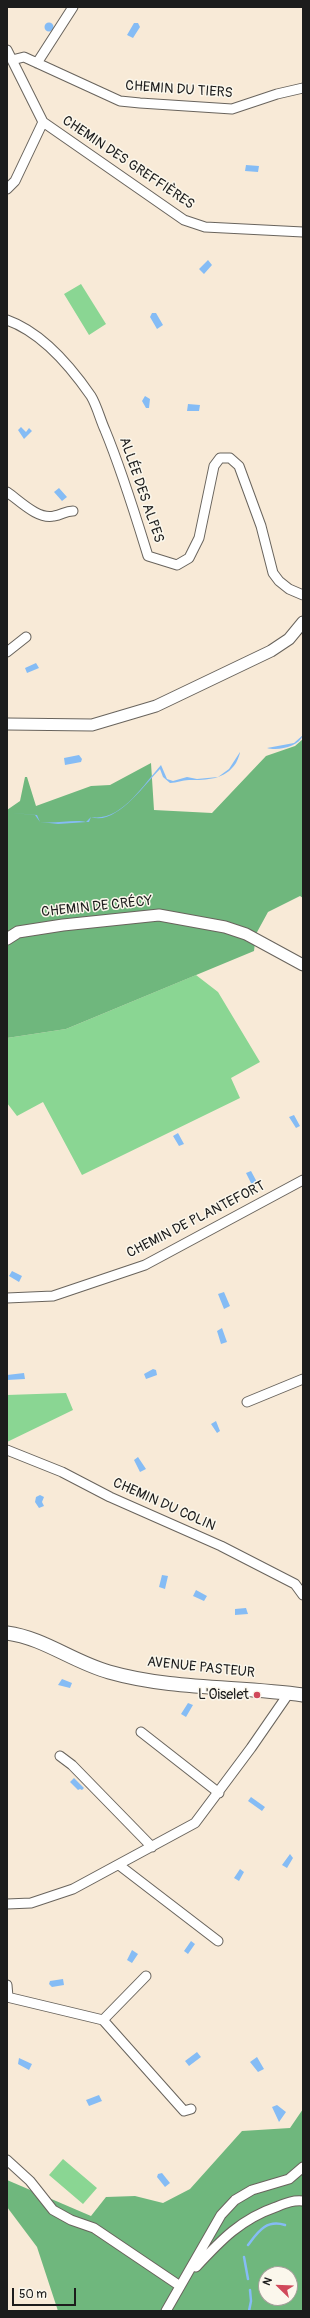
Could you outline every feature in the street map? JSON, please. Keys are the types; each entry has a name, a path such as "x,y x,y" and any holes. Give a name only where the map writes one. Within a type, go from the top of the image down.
{"main road":[{"name":"AVENUE PASTEUR","path":"7,1633 38,1640 71,1657 109,1672 176,1684 303,1695"}],"street":[{"path":"37,64 73,7"},
{"name":"CHEMIN DES GREFFIÈRES","path":"7,50 43,122 184,220 205,227 303,232"},
{"name":"CHEMIN DU TIERS","path":"12,60 24,57 120,101 140,103 232,109 277,94 303,88"},
{"path":"7,189 15,181 43,122"},
{"name":"ALLÉE DES ALPES","path":"7,320 22,325 35,334 51,349 91,397 117,459 148,556 177,565 189,558 199,538 214,466 220,458 230,458 239,466 242,473 261,526 273,573 289,589 303,595"},
{"path":"7,492 40,515 54,516 67,511 73,511"},
{"path":"7,724 92,725 156,706 271,651 289,639 303,622"},
{"path":"7,652 26,637"},
{"name":"CHEMIN DE CRÉCY","path":"7,939 18,932 56,926 159,915 225,927 246,934 303,965"},
{"name":"CHEMIN DE PLANTEFORT","path":"7,1298 53,1296 145,1265 303,1180"},
{"path":"247,1402 303,1379"},
{"name":"CHEMIN DU COLIN","path":"7,1450 62,1472 110,1497 221,1546 295,1584 303,1595"},
{"path":"7,1904 31,1903 72,1889 195,1823 279,1711 289,1693"},
{"path":"141,1732 219,1793"},
{"path":"60,1756 72,1765 152,1847"},
{"path":"119,1865 218,1941"},
{"path":"103,2020 146,1976"},
{"path":"7,1985 8,1997 103,2020 184,2111 191,2109"},
{"path":"7,2160 30,2181 53,2210 71,2220 94,2228 180,2286"},
{"path":"166,2311 221,2215 235,2200 252,2190 288,2179 303,2167"},
{"path":"188,2275 226,2235 254,2215 294,2200 303,2201"}],"green space":[{"path":"81,284 106,324 89,335 64,294"},
{"path":"303,739 303,898 300,896 268,912 256,934 254,951 66,1029 7,1038 7,810 20,801 25,777 27,777 36,806 91,786 110,785 151,763 154,810 212,813 266,756 295,746"},
{"path":"196,975 218,992 260,1062 231,1078 240,1098 82,1175 43,1102 17,1116 7,1103 7,1038 66,1029"},
{"path":"66,1393 73,1410 7,1442 7,1395"},
{"path":"303,2109 303,2311 58,2311 37,2247 7,2207 7,2180 91,2216 106,2197 135,2196 163,2203 190,2189 242,2131 290,2128"},
{"path":"63,2159 97,2188 83,2204 49,2175"}],"water":[{"path":"49,22 54,27 49,32 44,27"},
{"path":"134,23 138,23 140,27 133,38 127,35"},
{"path":"246,165 259,166 258,172 245,171"},
{"path":"208,260 212,265 204,274 199,269"},
{"path":"152,313 156,313 163,325 157,329 150,317"},
{"path":"145,396 150,399 149,408 146,408 142,401"},
{"path":"188,404 200,405 199,411 187,411"},
{"path":"21,427 26,432 29,428 32,431 24,439 18,430"},
{"path":"59,488 67,497 62,501 54,492"},
{"path":"36,663 39,668 27,673 25,668"},
{"path":"303,735 297,743 288,747 277,749 267,748 294,743"},
{"path":"240,752 239,757 232,769 218,777 229,769"},
{"path":"79,755 82,759 81,762 65,765 64,758"},
{"path":"161,765 167,779 173,781 187,777 197,779 218,777 170,783 163,777 160,769 138,794 120,810 110,816 100,818 91,817 102,817 112,814 122,808 139,792"},
{"path":"91,817 89,822 58,824 40,822 86,822"},
{"path":"294,1115 300,1126 296,1128 289,1117"},
{"path":"178,1133 184,1144 179,1146 173,1136"},
{"path":"251,1171 258,1184 253,1187 246,1173"},
{"path":"12,1271 22,1276 19,1282 9,1276"},
{"path":"224,1292 230,1306 224,1309 218,1294"},
{"path":"222,1328 227,1342 221,1344 217,1331"},
{"path":"153,1369 156,1370 157,1375 146,1379 144,1374"},
{"path":"24,1373 25,1379 7,1380 7,1375"},
{"path":"216,1421 220,1431 217,1433 211,1424"},
{"path":"138,1457 146,1469 140,1472 134,1460"},
{"path":"40,1495 44,1497 42,1502 44,1506 39,1508 35,1502 36,1497"},
{"path":"162,1575 168,1576 165,1589 159,1587"},
{"path":"196,1590 207,1596 204,1601 193,1596"},
{"path":"246,1608 248,1614 235,1615 235,1609"},
{"path":"62,1679 72,1683 70,1688 58,1685"},
{"path":"188,1703 193,1705 186,1717 181,1714"},
{"path":"74,1778 84,1788 82,1790 78,1790 70,1782"},
{"path":"251,1797 265,1807 262,1811 248,1801"},
{"path":"290,1854 293,1858 287,1868 282,1865"},
{"path":"240,1869 244,1872 239,1881 234,1878"},
{"path":"191,1941 195,1944 188,1954 184,1951"},
{"path":"132,1950 138,1954 132,1963 127,1960"},
{"path":"63,1979 64,1985 52,1987 49,1984 50,1981"},
{"path":"197,2052 201,2057 189,2066 185,2061"},
{"path":"257,2057 264,2069 258,2072 250,2062"},
{"path":"19,2058 32,2064 29,2070 18,2064"},
{"path":"99,2095 102,2101 89,2106 86,2100"},
{"path":"277,2105 286,2112 279,2122 272,2107"},
{"path":"162,2173 170,2183 165,2187 157,2177 158,2174"}],"waterway":[{"path":"248,2245 259,2231 268,2225 285,2225"},
{"path":"244,2257 248,2279"},
{"path":"249,2311 251,2301 250,2290"}],"place":[{"name":"L'Oiselet","path":"257,1695"}]}
